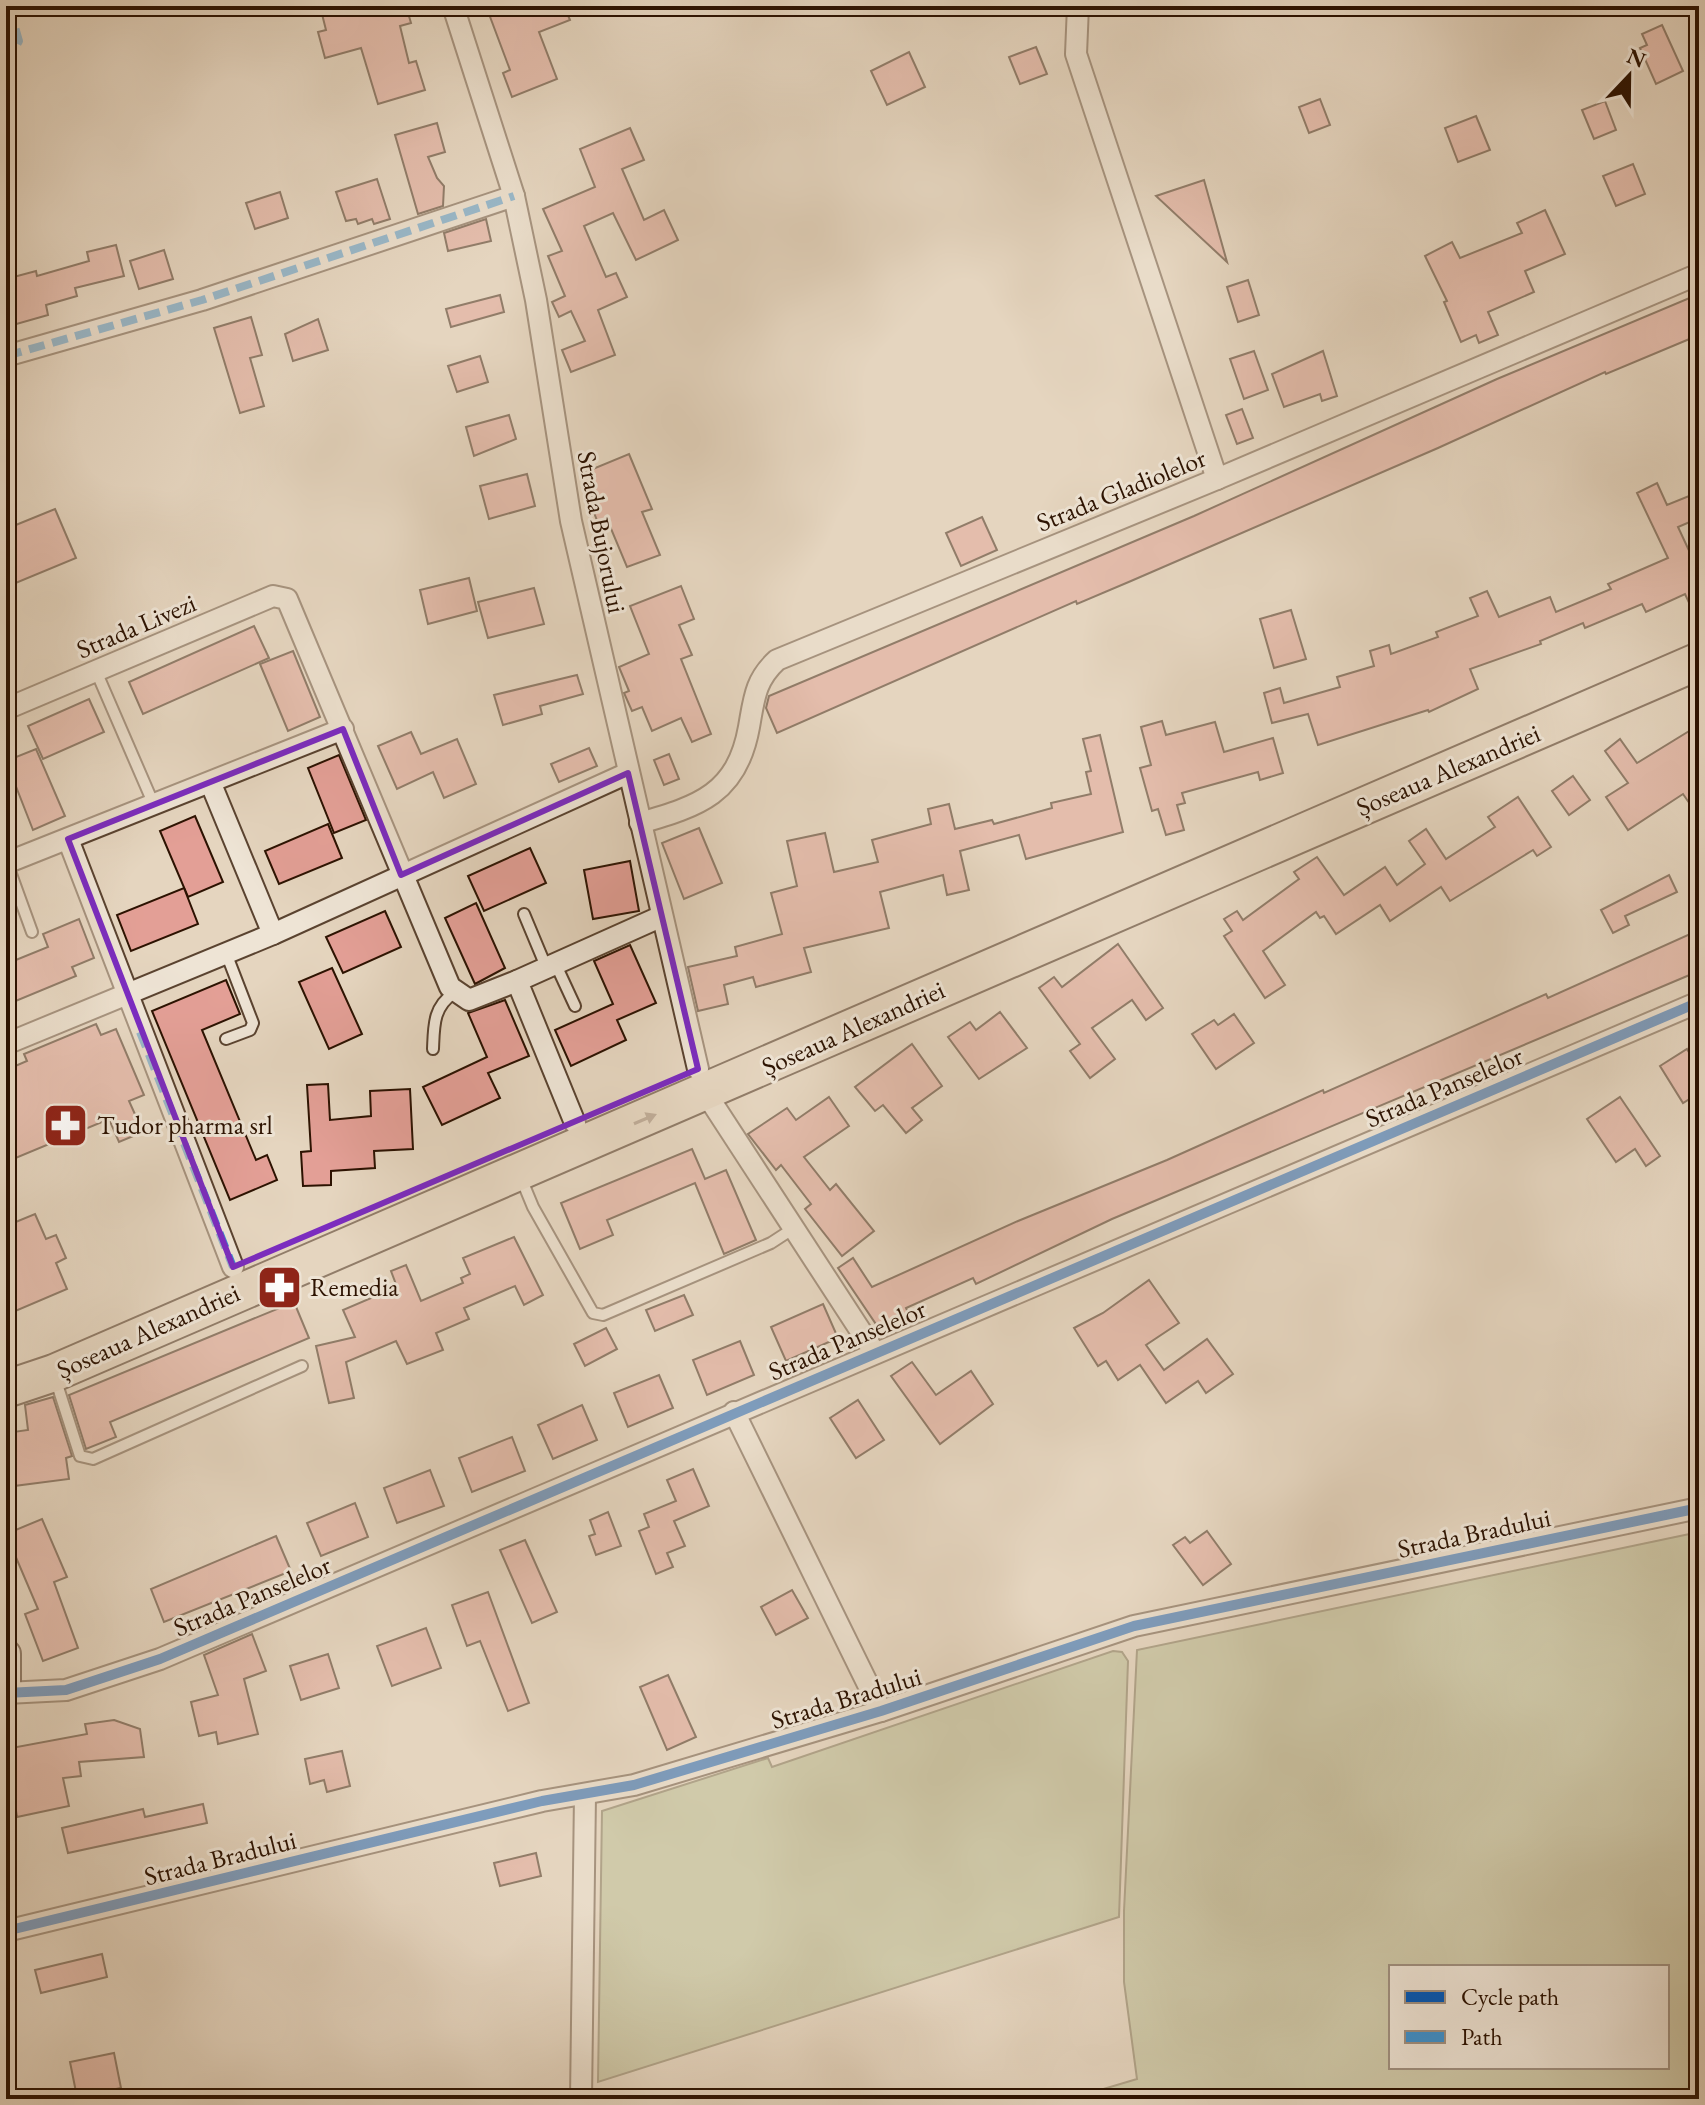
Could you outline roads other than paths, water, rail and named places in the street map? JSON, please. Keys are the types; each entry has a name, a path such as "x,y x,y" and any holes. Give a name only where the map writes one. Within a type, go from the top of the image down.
{"highway":[{"name":"Șoseaua Alexandriei","path":"6,1389 54,1373 519,1173 702,1081 1699,642"},
{"name":"Șoseaua Alexandriei","path":"6,1367 233,1267 575,1123 702,1081 1699,661"}],"street":[{"name":"Strada Bujorului","path":"453,6 514,196 536,300 571,521 660,917 702,1081 875,1353"},
{"path":"1078,6 1076,54 1217,479"},
{"path":"6,356 202,300 514,196"},
{"name":"Strada Gladiolelor","path":"640,823 709,799 729,779 743,754 757,685 762,674 777,660 1217,479 1699,274"},
{"name":"Strada Livezi","path":"6,709 273,596 287,599 343,729"},
{"path":"8,857 68,839 343,729 401,875 454,993 469,1000 552,967 660,917"},
{"path":"6,1044 273,934 628,773"},
{"path":"211,784 273,934"},
{"path":"68,839 233,1267"},
{"path":"517,981 575,1123"},
{"name":"Strada Panselelor","path":"6,1692 66,1690 121,1675 1699,1002"},
{"path":"734,1412 881,1711"},
{"name":"Strada Bradului","path":"6,1931 542,1801 634,1785 881,1711 1134,1626 1699,1508"},
{"path":"6,1654 6,1692"},
{"path":"581,2099 585,1795"}],"lane":[{"path":"96,671 154,806"},
{"path":"8,857 32,932"},
{"path":"524,914 575,1006"},
{"path":"226,953 253,1023 250,1030 226,1039"},
{"path":"433,1049 437,1011 454,993"},
{"path":"519,1173 533,1207 593,1313 603,1315 771,1243 794,1228"},
{"path":"54,1373 80,1456 93,1459 302,1366"}],"place":[{"name":"Tudor pharma srl","path":"66,1125"},
{"name":"Remedia","path":"279,1287"}]}
